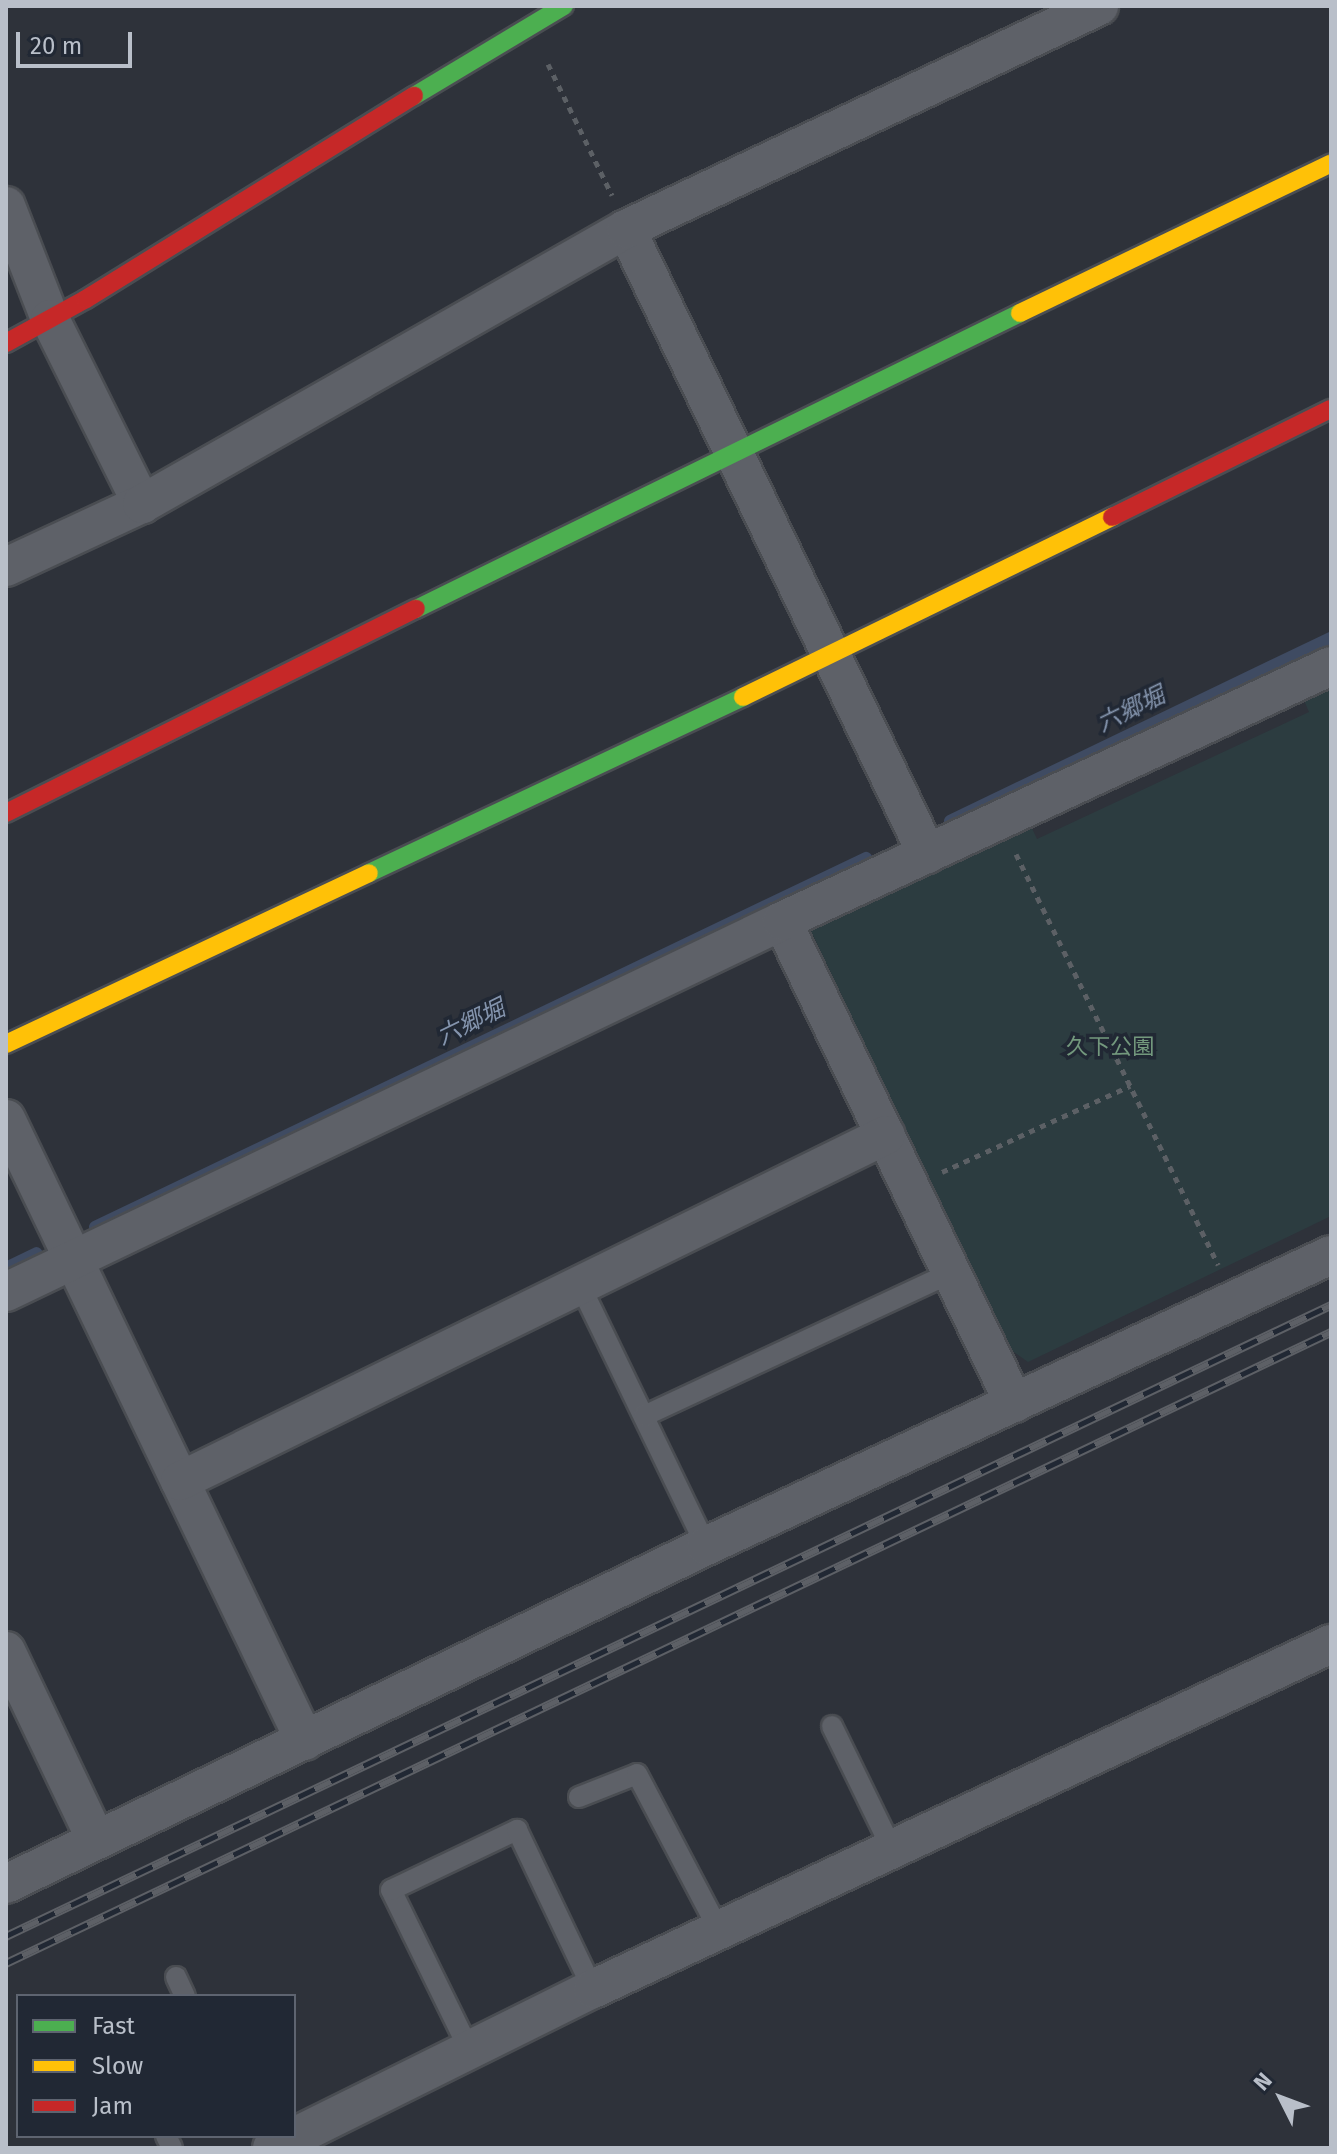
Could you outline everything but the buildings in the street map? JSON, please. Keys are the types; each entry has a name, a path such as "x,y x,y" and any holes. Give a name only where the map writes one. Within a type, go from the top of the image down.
{"street":[{"path":"6,343 564,6"},
{"path":"6,567 142,504 626,229 1075,11"},
{"path":"6,813 734,451 1331,163"},
{"path":"6,206 50,319 142,504"},
{"path":"626,229 927,854"},
{"path":"6,1044 832,655 1331,409"},
{"path":"6,1292 782,921 1331,666"},
{"path":"782,921 1014,1403"},
{"path":"6,1119 305,1741"},
{"path":"180,1481 886,1135"},
{"path":"6,1884 706,1546 1331,1255"},
{"path":"296,2136 593,1989 1331,1644"},
{"path":"6,1651 96,1840"},
{"path":"272,2148 292,2138"}],"lane":[{"path":"644,1416 953,1272"},
{"path":"580,1285 706,1546"},
{"path":"832,1726 892,1849"},
{"path":"579,1797 637,1774 719,1930"},
{"path":"469,2049 391,1890 517,1830 593,1989"}],"path":[{"path":"543,54 626,229"},
{"path":"1014,850 1220,1269"},
{"path":"956,1165 1130,1086"}],"green space":[{"name":"久下公園","path":"1331,684 1331,1216 1028,1362 1011,1350 810,929 1030,824 1037,839 1309,712 1303,698"}],"waterway":[{"name":"六郷堀","path":"950,821 1331,638"},
{"name":"六郷堀","path":"95,1227 866,858"},
{"name":"六郷堀","path":"6,1268 37,1253"}],"railway":[{"path":"6,1936 1331,1305"},
{"path":"6,1963 1331,1332"}],"traffic: fast":[{"path":"414,96 564,6"},
{"path":"416,609 1020,313"},
{"path":"369,873 743,697"}],"traffic: slow":[{"path":"1020,313 1331,163"},
{"path":"743,697 1112,517"},
{"path":"6,1044 369,873"}],"traffic: jam":[{"path":"6,343 86,299 414,96"},
{"path":"1112,517 1331,409"},
{"path":"6,813 416,609"}]}
